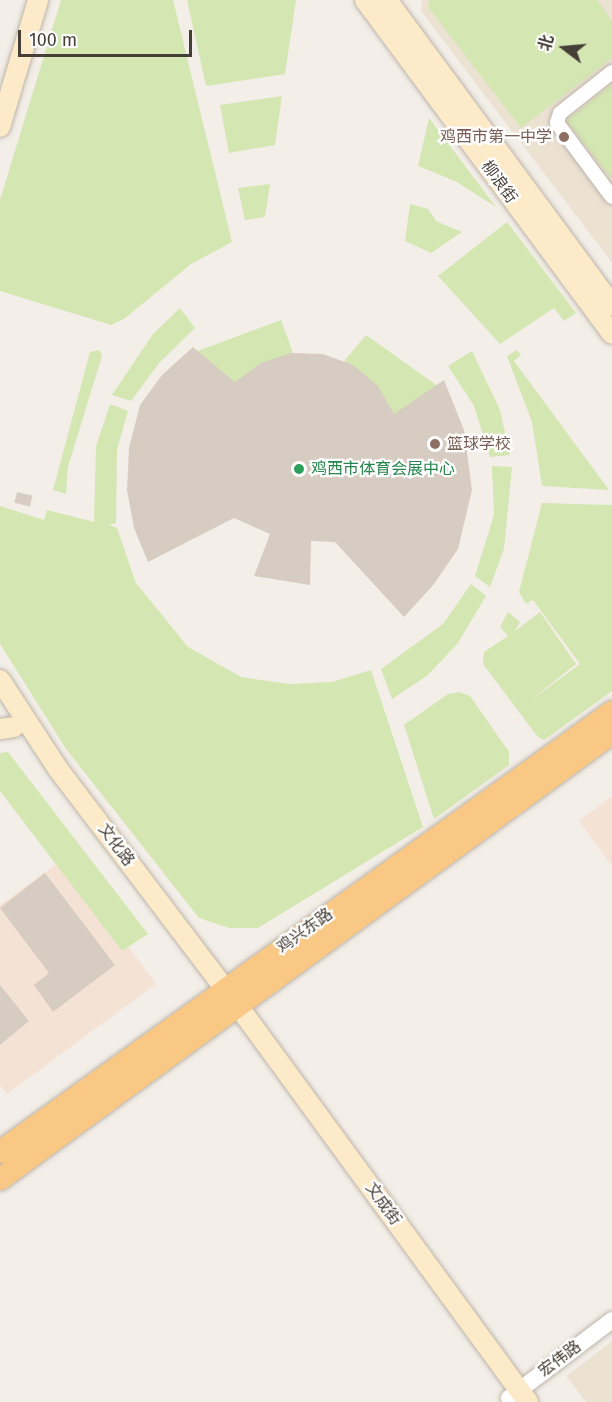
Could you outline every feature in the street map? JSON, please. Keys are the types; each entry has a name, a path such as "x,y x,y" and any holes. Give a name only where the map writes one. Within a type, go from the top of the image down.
{"highway":[{"name":"鸡兴东路","path":"0,1179 227,1001 612,712"},
{"name":"鸡兴东路","path":"0,1152 227,1001 612,733"}],"main road":[{"path":"0,89 26,0"},
{"path":"0,127 38,0"},
{"name":"柳浪街","path":"365,0 612,334"},
{"name":"柳浪街","path":"387,0 612,305"},
{"name":"文化路","path":"0,680 13,726"},
{"name":"文化路","path":"0,703 13,726 227,1001"},
{"name":"文成街","path":"227,1001 517,1398"}],"street":[{"path":"612,72 560,113 557,123 612,197"},
{"name":"宏伟路","path":"517,1398 612,1320"}],"shaded area":[{"name":"鸡西市第一中学","path":"422,0 612,0 612,263 421,11"},
{"path":"612,796 612,866 579,821"},
{"path":"64,858 156,984 7,1094 0,1085 0,905"},
{"path":"612,1341 612,1402 586,1402 566,1376"}],"green space":[{"path":"61,0 173,0 232,242 191,264 124,319 111,325 0,291 0,200"},
{"path":"187,0 296,0 285,74 206,86"},
{"path":"429,0 597,0 612,21 612,58 521,128 428,7"},
{"path":"612,84 612,179 566,121"},
{"path":"282,96 275,145 229,153 220,105"},
{"path":"429,118 496,207 455,181 418,166"},
{"path":"270,184 265,217 245,220 238,188"},
{"path":"410,204 428,209 436,221 462,232 431,253 405,241"},
{"path":"507,222 576,313 564,321 554,308 500,344 438,276"},
{"path":"180,308 195,328 160,362 131,401 112,395 153,334"},
{"path":"281,320 292,350 294,378 234,398 195,352"},
{"path":"366,335 442,389 389,421 338,384 345,360"},
{"path":"99,350 102,356 68,467 66,494 53,490 90,352"},
{"path":"517,350 521,355 514,361 609,490 542,486 532,422 507,356"},
{"path":"472,351 500,410 510,455 490,457 474,406 448,366"},
{"path":"110,404 128,411 117,450 116,523 109,525 117,528 136,583 188,647 241,677 289,684 332,682 371,670 423,827 258,928 229,928 199,918 66,749 0,644 0,506 44,520 47,510 94,522 96,446"},
{"path":"492,466 512,467 504,549 490,587 475,576 494,515"},
{"path":"542,503 612,505 612,691 544,740 537,736 483,664 484,652 508,636 500,627 508,612 520,622 515,631 540,612 576,664 527,703 580,664 533,600 526,604 519,592"},
{"path":"471,584 486,596 458,643 428,675 392,699 381,669 443,624"},
{"path":"459,692 470,696 509,752 509,765 434,819 404,725 448,694"},
{"path":"8,752 148,934 122,951 0,791 0,753"}],"building":[{"name":"鸡西市体育会展中心","path":"193,347 235,382 261,363 291,353 323,354 353,365 378,386 394,414 444,380 464,430 472,490 458,549 434,584 404,617 335,542 311,541 310,585 254,576 270,534 234,518 148,562 134,528 127,490 129,448 140,405 162,375"},
{"path":"17,492 33,496 30,507 14,503"},
{"path":"45,873 115,965 53,1012 34,985 49,973 0,908"},
{"path":"0,985 29,1021 0,1045"}],"place":[{"name":"鸡西市第一中学","path":"564,137"},
{"name":"篮球学校","path":"435,444"},
{"name":"鸡西市体育会展中心","path":"299,469"}]}
